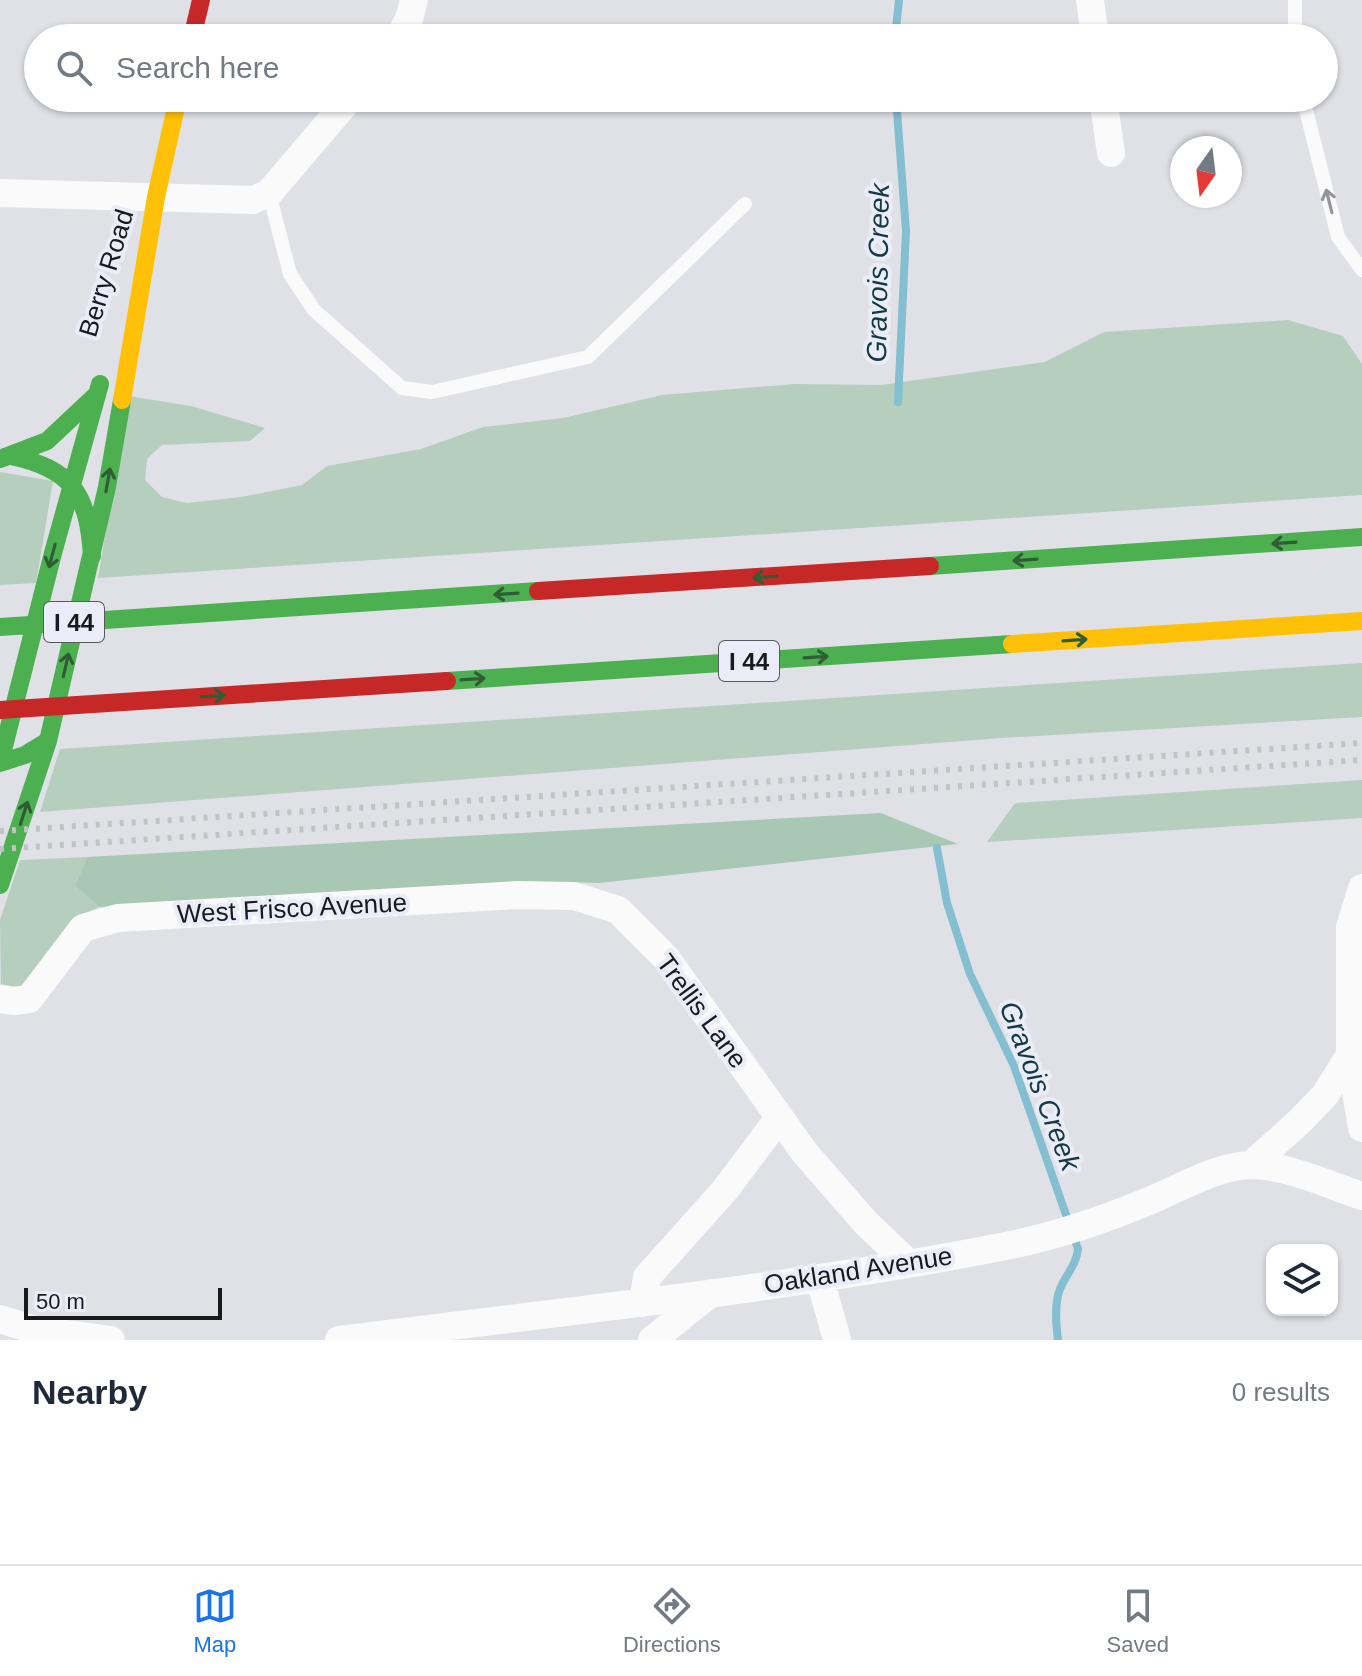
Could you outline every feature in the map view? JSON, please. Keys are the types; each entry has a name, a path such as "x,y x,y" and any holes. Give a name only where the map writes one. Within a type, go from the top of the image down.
{"main road":[{"path":"195,24 201,0"},
{"path":"156,197 175,112"},
{"name":"Berry Road","path":"115,334 156,197"},
{"name":"Berry Road","path":"0,885 48,741 92,556 110,473 156,197"},
{"name":"Berry Road","path":"0,762 105,365"},
{"path":"6,458 47,441 96,395"},
{"path":"6,458 35,459 56,468 73,481 86,507 92,556"},
{"name":"I 44","path":"0,627 1362,537"},
{"name":"I 44","path":"0,710 1362,621"},
{"path":"0,762 25,755 48,741"}],"street":[{"path":"406,24 414,0"},
{"path":"1090,0 1093,24"},
{"path":"0,193 253,200 269,193 338,112"},
{"path":"1105,112 1111,153"},
{"path":"1362,888 1350,927 1350,1055 1362,1128"},
{"name":"West Frisco Avenue","path":"0,999 29,999 83,928 118,918 518,895 574,896 618,910"},
{"name":"Trellis Lane","path":"618,910 666,958 805,1153 866,1223 908,1263"},
{"path":"1251,1165 1325,1095 1350,1055"},
{"path":"643,1303 647,1277 725,1190 779,1118"},
{"name":"Oakland Avenue","path":"339,1340 820,1279 1060,1234 1096,1223 1193,1179 1251,1165 1292,1172 1362,1196"},
{"path":"820,1279 837,1340"},
{"path":"652,1340 711,1293"},
{"path":"0,1319 32,1329 111,1340"}],"lane":[{"path":"1295,0 1295,24"},
{"path":"1307,112 1338,237 1362,270"},
{"path":"269,193 290,274 314,310 402,388 432,392 588,357 745,204"}],"green space":[{"path":"1288,320 1343,336 1362,364 1362,495 98,578 128,396 191,406 265,428 250,441 162,445 147,459 145,480 162,497 187,503 241,497 302,485 327,466 421,449 483,427 563,418 662,395 795,384 881,385 1045,362 1104,332"},
{"path":"0,472 53,481 36,583 0,585"},
{"path":"1362,663 1362,717 1001,738 40,812 60,749"},
{"path":"1362,780 1362,818 987,842 1015,803"},
{"path":"881,813 958,844 599,883 566,882 99,907 75,886 87,857"},
{"path":"87,857 75,886 99,907 73,920 21,988 1,984 0,920 20,860"}],"waterway":[{"name":"Gravois Creek","path":"896,24 899,0"},
{"name":"Gravois Creek","path":"897,112 906,231 898,402"},
{"name":"Gravois Creek","path":"937,848 947,903 970,974 1014,1066 1078,1249 1058,1295 1058,1340"}],"railway":[{"path":"0,831 1362,743"},
{"path":"0,849 1362,760"}],"traffic: fast":[{"path":"0,762 100,384"},
{"path":"0,459 47,441 96,395"},
{"path":"0,885 48,741 107,487 122,400"},
{"path":"11,456 49,469 63,477 73,488 86,516 92,556"},
{"path":"930,566 1362,537"},
{"path":"0,627 538,591"},
{"path":"447,681 1012,644"},
{"path":"0,763 25,755 48,741"}],"traffic: slow":[{"path":"122,400 156,197 175,112"},
{"path":"1012,644 1362,621"}],"traffic: jam":[{"path":"195,24 201,0"},
{"path":"538,591 930,566"},
{"path":"0,710 447,681"}]}
